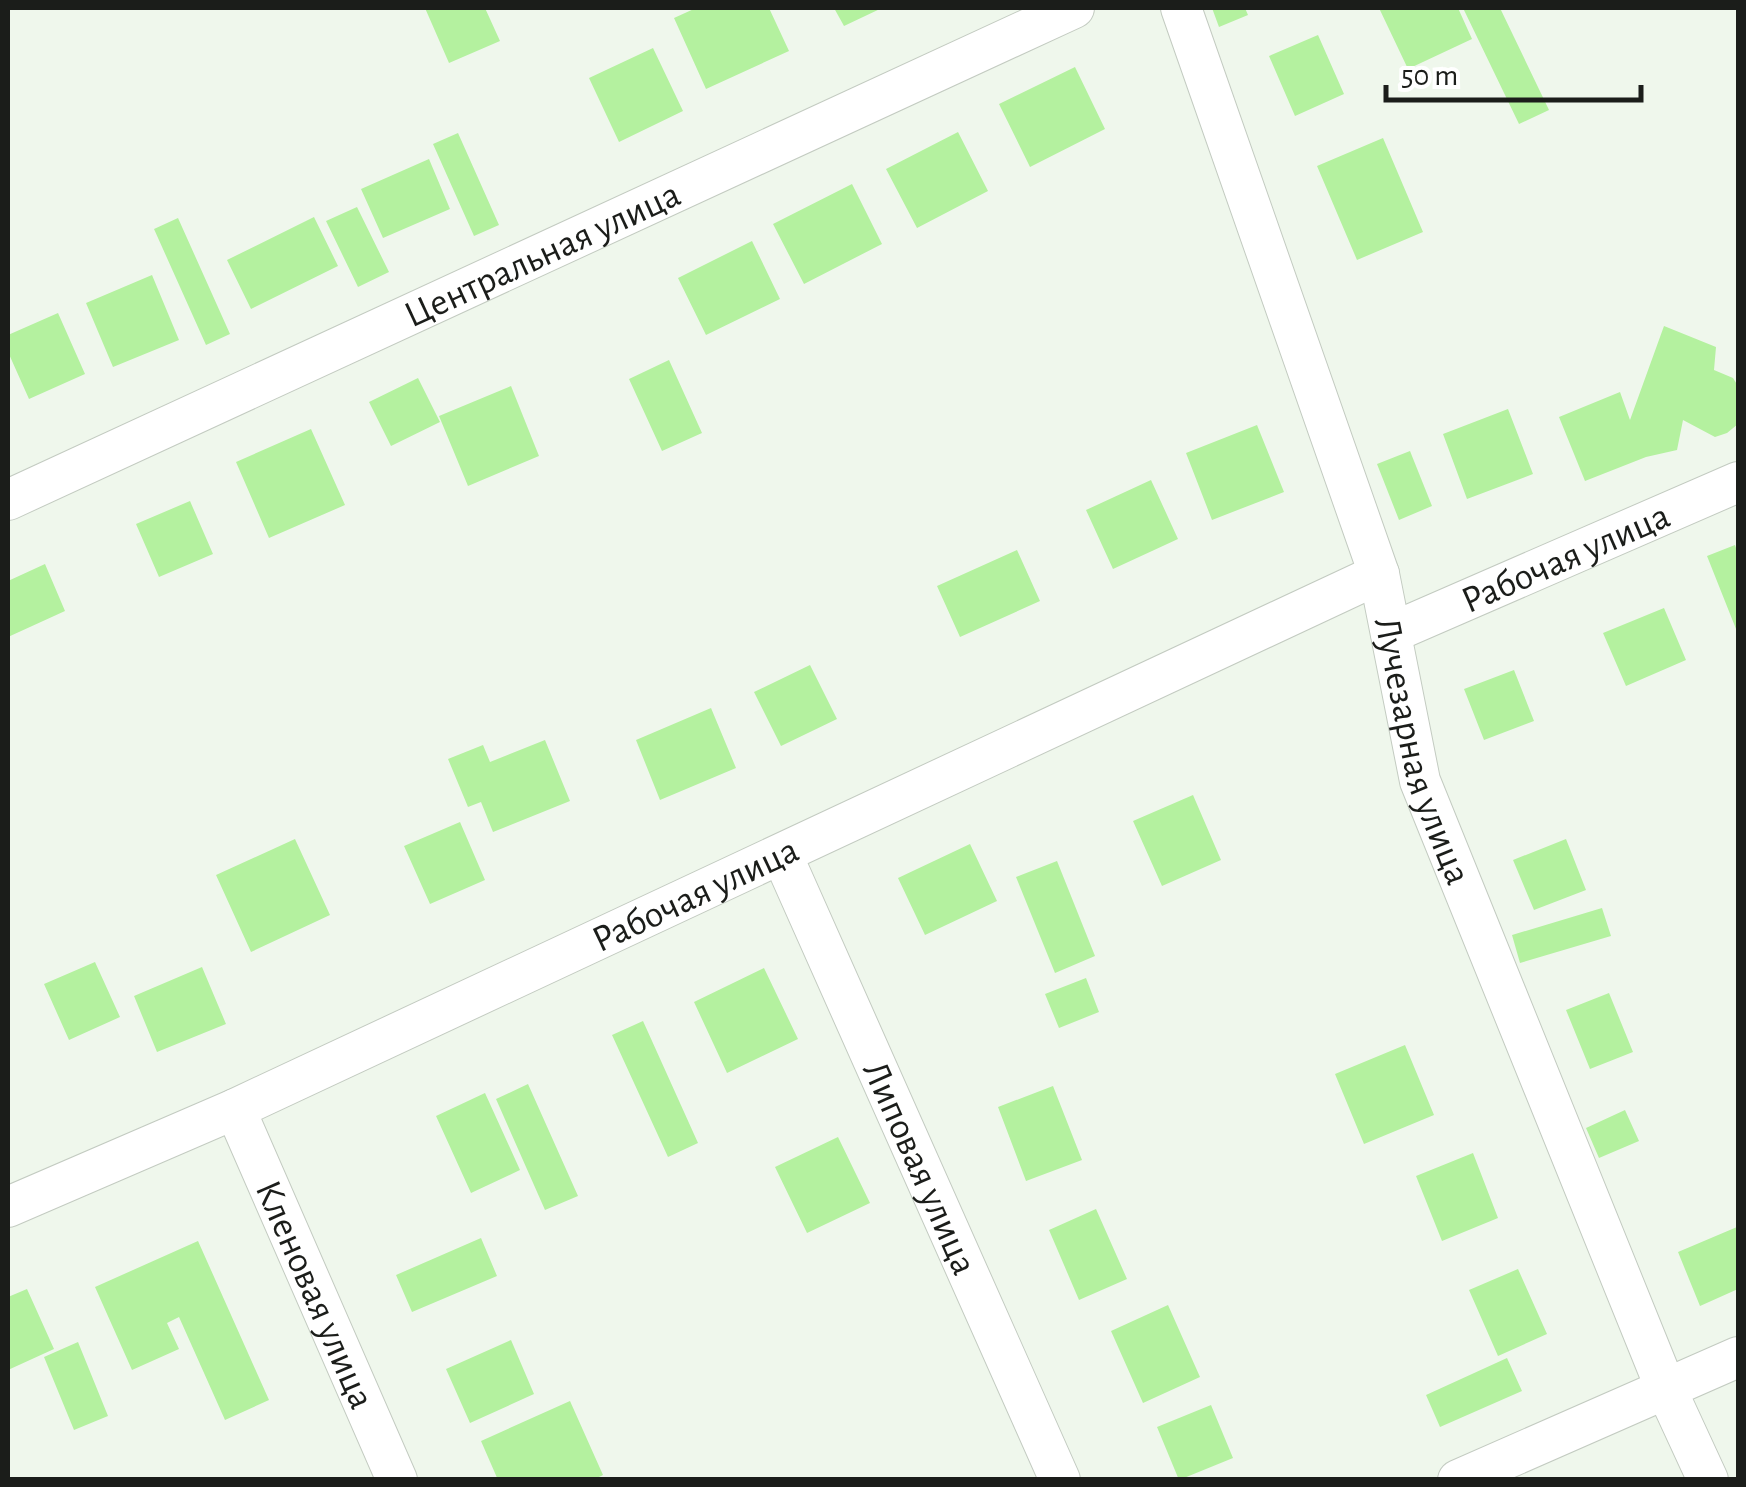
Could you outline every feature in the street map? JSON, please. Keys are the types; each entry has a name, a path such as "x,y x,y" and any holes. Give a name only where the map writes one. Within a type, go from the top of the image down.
{"street":[{"name":"Центральная улица","path":"8,500 1074,8"},
{"name":"Лучезарная улица","path":"1180,8 1379,574 1420,782 1666,1389 1708,1480"},
{"name":"Рабочая улица","path":"1391,632 1738,482"},
{"name":"Рабочая улица","path":"8,1207 235,1110 1379,574"},
{"name":"Липовая улица","path":"782,855 1060,1480"},
{"name":"Кленовая улица","path":"235,1110 397,1480"},
{"path":"1458,1480 1738,1357"}],"building":[{"path":"425,8 485,8 500,41 449,63"},
{"path":"696,8 769,8 789,51 706,89 674,18"},
{"path":"834,8 882,8 844,26"},
{"path":"1212,8 1245,8 1248,15 1219,27"},
{"path":"1379,8 1458,8 1472,39 1408,69"},
{"path":"1463,8 1500,8 1549,110 1519,124"},
{"path":"1318,35 1344,94 1295,116 1269,56"},
{"path":"653,48 683,111 619,142 589,78"},
{"path":"1075,67 1105,129 1030,167 999,104"},
{"path":"958,132 988,191 917,228 886,169"},
{"path":"458,133 499,225 474,236 433,144"},
{"path":"1383,138 1423,232 1357,260 1317,166"},
{"path":"429,159 450,209 383,238 361,189"},
{"path":"852,184 882,244 804,284 773,224"},
{"path":"357,207 389,272 358,287 326,221"},
{"path":"314,217 338,266 251,309 227,260"},
{"path":"178,218 230,334 206,345 154,229"},
{"path":"752,241 780,299 706,335 678,278"},
{"path":"152,275 179,340 113,367 86,303"},
{"path":"58,313 85,374 29,399 8,352 8,335"},
{"path":"1664,326 1716,347 1714,370 1733,378 1738,386 1738,424 1715,437 1683,420 1677,450 1646,457 1585,481 1559,417 1620,392 1630,420"},
{"path":"669,360 702,433 662,451 629,379"},
{"path":"418,378 440,422 391,446 369,402"},
{"path":"511,386 539,456 468,486 439,416"},
{"path":"1508,409 1533,474 1467,499 1443,434"},
{"path":"1257,425 1284,492 1212,520 1186,453"},
{"path":"311,429 345,505 269,538 236,462"},
{"path":"1410,451 1432,506 1399,520 1377,464"},
{"path":"1151,480 1178,539 1113,569 1086,510"},
{"path":"190,501 213,554 159,577 136,524"},
{"path":"1735,545 1738,554 1738,634 1707,556"},
{"path":"1017,550 1040,601 960,637 937,586"},
{"path":"45,564 65,611 8,637 8,581"},
{"path":"1664,608 1686,660 1626,686 1603,633"},
{"path":"810,665 837,719 781,746 754,692"},
{"path":"1514,670 1534,721 1484,740 1464,689"},
{"path":"711,708 736,768 660,800 636,740"},
{"path":"545,740 570,801 493,832 481,802 468,807 448,759 483,745 490,762"},
{"path":"1193,795 1221,860 1162,886 1133,821"},
{"path":"460,822 485,880 430,904 404,846"},
{"path":"295,839 330,915 251,952 216,875"},
{"path":"1566,839 1586,890 1534,910 1513,860"},
{"path":"970,844 997,901 925,935 898,878"},
{"path":"1057,861 1095,956 1055,973 1016,877"},
{"path":"1602,908 1611,936 1520,963 1512,935"},
{"path":"95,962 120,1017 69,1040 44,984"},
{"path":"202,967 226,1024 157,1052 134,996"},
{"path":"764,968 798,1039 727,1073 694,1002"},
{"path":"1086,978 1099,1012 1059,1028 1045,994"},
{"path":"1609,993 1633,1052 1590,1069 1566,1010"},
{"path":"643,1021 698,1143 668,1157 612,1035"},
{"path":"1405,1045 1434,1115 1364,1144 1335,1074"},
{"path":"528,1084 578,1196 545,1210 496,1099"},
{"path":"1053,1086 1082,1160 1026,1181 998,1107"},
{"path":"485,1093 520,1170 471,1193 436,1116"},
{"path":"1625,1110 1639,1141 1599,1158 1586,1128"},
{"path":"838,1137 870,1203 807,1233 775,1167"},
{"path":"1473,1153 1498,1218 1442,1241 1416,1176"},
{"path":"1096,1209 1127,1279 1079,1300 1049,1230"},
{"path":"1737,1227 1738,1289 1700,1306 1678,1252"},
{"path":"481,1238 497,1276 412,1312 396,1275"},
{"path":"198,1241 269,1400 225,1420 179,1317 167,1323 179,1349 132,1370 95,1287"},
{"path":"1518,1269 1547,1334 1498,1356 1469,1290"},
{"path":"27,1289 54,1349 8,1370 8,1297"},
{"path":"1168,1305 1200,1377 1143,1403 1111,1331"},
{"path":"511,1340 534,1394 470,1423 446,1369"},
{"path":"78,1342 108,1416 74,1430 44,1357"},
{"path":"1507,1358 1522,1391 1440,1427 1426,1395"},
{"path":"570,1401 603,1475 593,1480 498,1480 481,1441"},
{"path":"1211,1405 1233,1458 1179,1480 1157,1427"}]}
